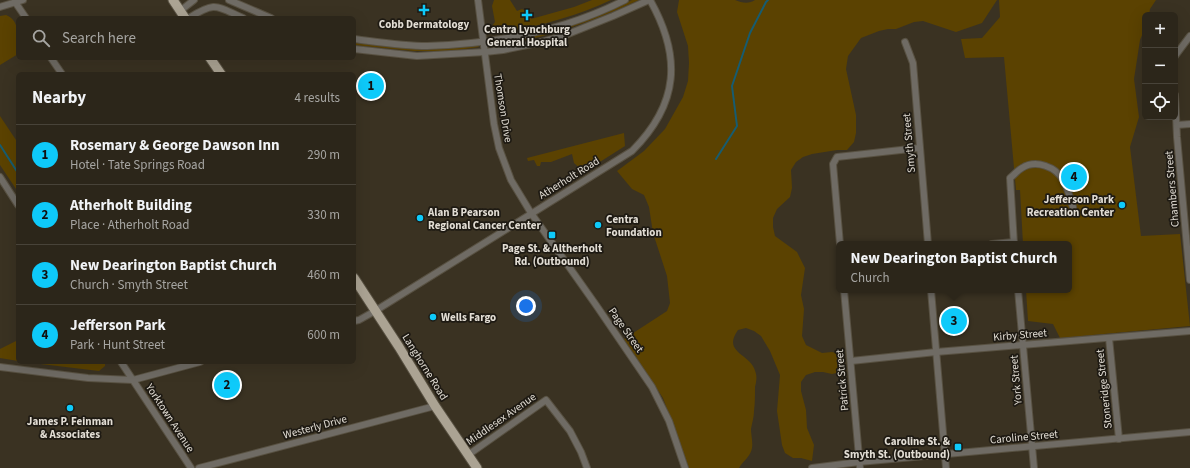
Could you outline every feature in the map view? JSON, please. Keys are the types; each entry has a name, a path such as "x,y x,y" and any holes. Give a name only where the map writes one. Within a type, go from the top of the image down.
{"main road":[{"path":"173,0 183,14"},
{"path":"211,60 220,72"},
{"name":"Langhorne Road","path":"356,281 477,468"}],"street":[{"path":"0,6 23,0"},
{"path":"183,14 194,0"},
{"path":"220,7 223,0"},
{"path":"229,0 266,16"},
{"name":"Thomson Drive","path":"478,0 490,100 499,148 511,180 531,213"},
{"path":"356,40 426,46 484,42 542,31 584,18 625,0"},
{"path":"356,49 417,56 485,52 537,43 563,36 650,0"},
{"name":"Atherholt Road","path":"356,321 375,311 632,150 645,137 658,119 669,93 671,66 668,43 660,18 650,0"},
{"path":"16,2 25,16"},
{"path":"192,16 211,6 220,7 239,16"},
{"path":"1178,52 1190,36"},
{"name":"Smyth Street","path":"905,42 913,64 928,241"},
{"path":"53,60 61,72"},
{"name":"Chambers Street","path":"1177,120 1188,228 1190,280"},
{"path":"1177,125 1190,124"},
{"path":"840,241 833,164 837,157 919,148"},
{"path":"1014,241 1010,178 1022,168 1028,165 1036,164 1048,167 1057,172 1064,181 1073,207"},
{"path":"0,177 16,202"},
{"name":"Page Street","path":"531,213 652,387 669,421 685,468"},
{"name":"Patrick Street","path":"844,293 859,465"},
{"path":"931,293 946,468"},
{"name":"York Street","path":"1018,293 1034,468"},
{"name":"Kirby Street","path":"851,360 1190,331"},
{"name":"Stoneridge Street","path":"1109,338 1119,439"},
{"name":"Yorktown Avenue","path":"122,364 191,468"},
{"name":"Yorktown Avenue","path":"133,380 192,364"},
{"path":"0,367 88,378 133,380"},
{"name":"Middlesex Avenue","path":"468,455 546,400 570,431 581,452 587,468"},
{"name":"Westerly Drive","path":"199,468 436,406"},
{"name":"Caroline Street","path":"812,468 859,465 1032,446 1190,432"}],"shaded area":[{"path":"494,0 510,0 517,11 522,9 530,13 531,19 574,7 592,0 611,0 558,20 502,33 492,26 495,22 492,6"},
{"path":"632,0 639,0 598,18 570,28 513,43 490,46 490,44 527,37 562,27 597,15"},
{"path":"679,0 735,0 745,3 755,0 997,0 982,23 956,32 923,21 914,22 896,29 879,31 861,38 848,56 846,69 856,115 856,133 854,142 847,150 837,150 803,157 796,162 791,170 792,188 790,197 777,209 773,218 773,227 775,236 797,252 805,268 801,295 804,309 802,336 806,345 822,353 832,352 843,355 843,364 846,371 832,374 815,372 806,375 801,382 801,391 806,410 807,428 814,445 812,461 801,458 793,458 785,453 782,445 777,411 780,375 770,351 761,336 754,331 746,328 738,330 733,344 735,349 754,367 756,374 754,413 751,429 752,448 749,456 739,468 689,468 663,398 624,339 667,311 670,303 667,276 653,233 649,207 644,195 632,189 617,171 644,151 665,129 683,97 688,81 689,63 688,46 677,12"},
{"path":"999,0 1156,0 1150,12 1142,12 1142,35 1134,79 1139,117 1130,147 1141,236 1180,234 1190,326 1060,338 1053,324 1028,321 1026,293 1072,293 1072,241 1023,241 1020,190 1016,190 1004,57 965,58 961,39 982,38 1000,17"},
{"path":"6,15 11,18 16,26 16,55 0,65 0,16"},
{"path":"356,42 379,46 414,48 477,45 479,47 450,51 414,51 356,45"},
{"path":"0,116 16,140 16,189 0,165"},
{"path":"624,133 625,146 584,172 574,163 572,154 551,162 541,162 540,166 537,166 534,160 528,161 527,158"},
{"path":"16,341 16,361 0,358 0,349"},
{"path":"41,364 105,364 105,366 99,371"}],"waterway":[{"path":"716,159 737,126 732,86 750,33 768,0"},
{"path":"0,145 16,170"}],"place":[{"name":"Cobb Dermatology","path":"424,10"},
{"name":"Centra Lynchburg General Hospital","path":"527,15"},
{"name":"Rosemary & George Dawson Inn","path":"371,86"},
{"name":"Jefferson Park","path":"1074,177"},
{"name":"Jefferson Park Recreation Center","path":"1122,205"},
{"name":"Alan B Pearson Regional Cancer Center","path":"420,218"},
{"name":"Centra Foundation","path":"598,225"},
{"name":"Page St. & Altherholt Rd. (Outbound)","path":"552,235"},
{"name":"Wells Fargo","path":"433,317"},
{"name":"New Dearington Baptist Church","path":"954,321"},
{"name":"Atherholt Building","path":"227,385"},
{"name":"James P. Feinman & Associates","path":"70,408"},
{"name":"Caroline St. & Smyth St. (Outbound)","path":"958,447"}]}
